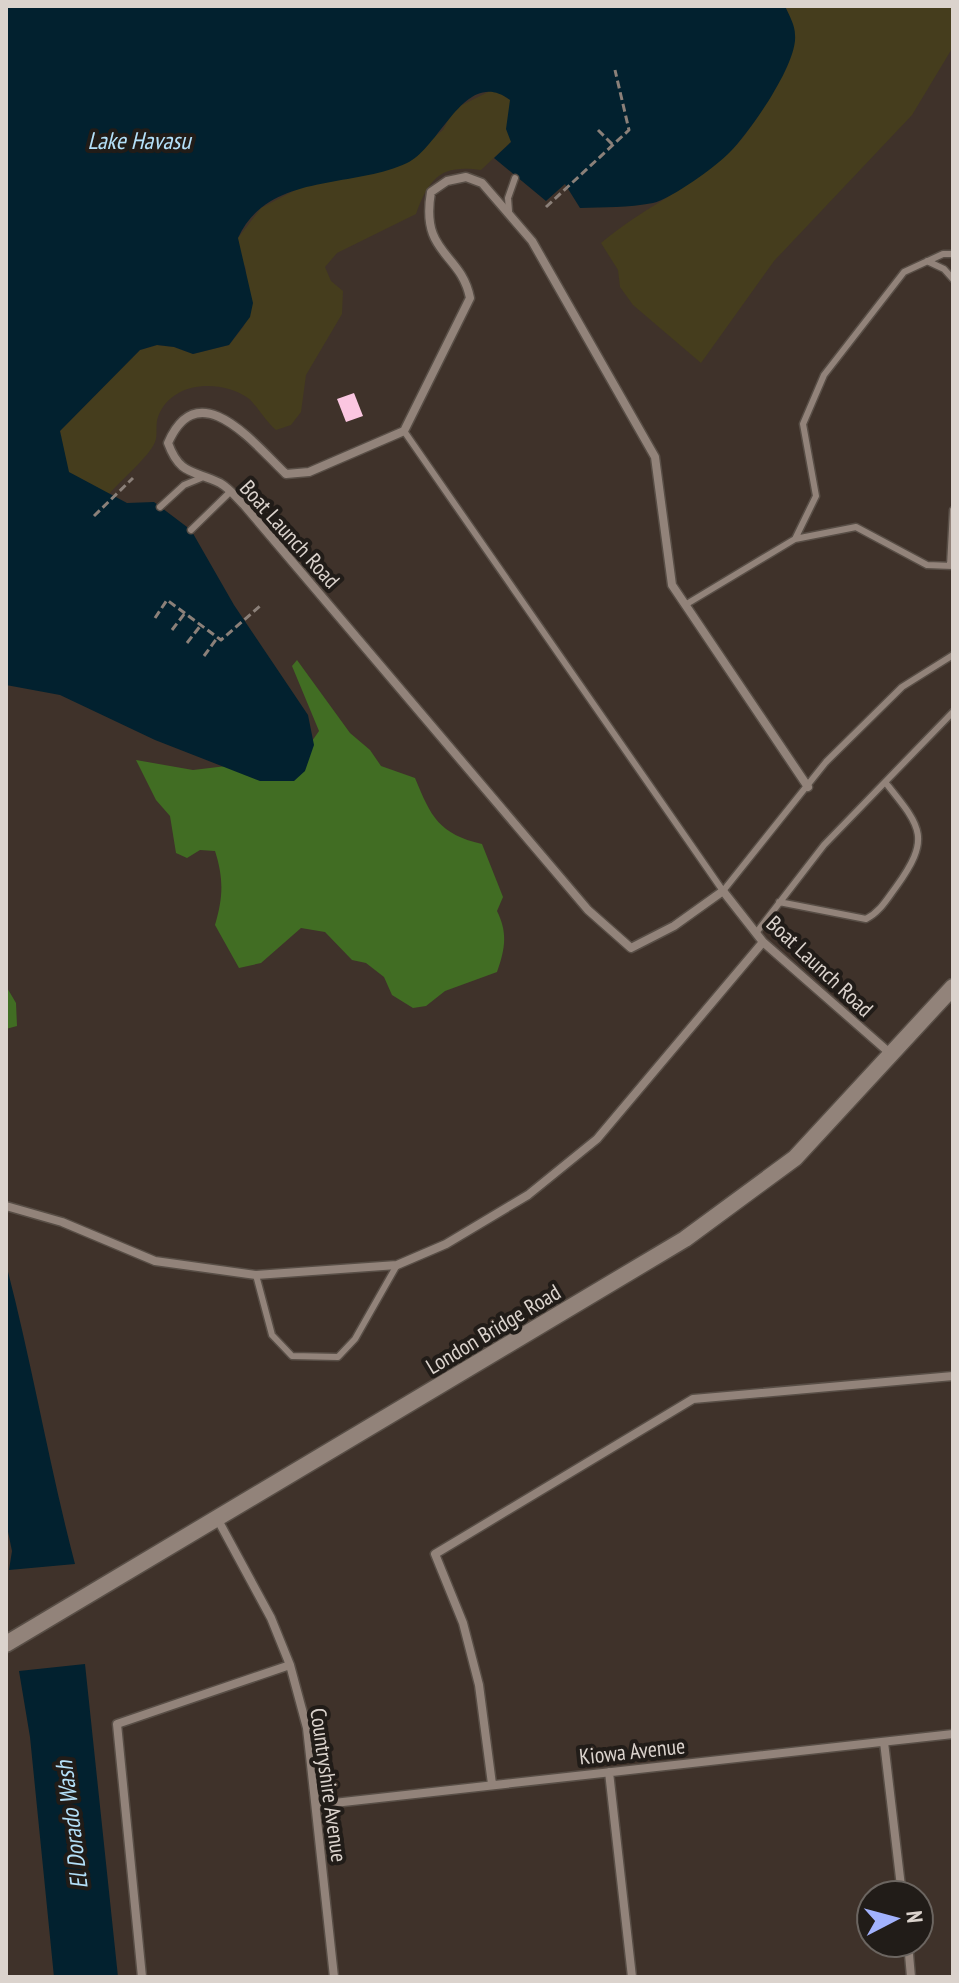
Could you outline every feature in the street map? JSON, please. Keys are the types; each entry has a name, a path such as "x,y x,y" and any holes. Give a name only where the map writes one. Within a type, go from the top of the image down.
{"street":[{"path":"404,431 470,298 467,281 432,237 427,215 431,192 447,181 466,177 482,183 532,241 655,457 672,585 808,787"},
{"name":"Boat Launch Road","path":"404,431 309,472 286,474 234,424 216,414 195,414 176,424 168,443 175,462 201,478 221,484 230,492 588,910 631,948 674,926 723,891 763,942 892,1056"},
{"path":"6,1206 62,1222 155,1261 256,1275 397,1265 446,1244 528,1195 597,1139 763,942"},
{"name":"London Bridge Road","path":"6,1644 685,1239 795,1158 953,987"},
{"path":"492,1784 479,1685 463,1623 435,1554 693,1399 953,1376"},
{"name":"Countryshire Avenue","path":"218,1520 271,1618 290,1665 307,1728 334,1977"},
{"path":"142,1977 117,1724 290,1665"},
{"name":"Kiowa Avenue","path":"316,1805 953,1734"},
{"path":"884,1742 900,1879"},
{"path":"609,1772 632,1977"}],"lane":[{"path":"509,211 508,198 515,178"},
{"path":"795,539 816,496 803,424 824,375 904,272 953,254"},
{"path":"927,261 944,269 953,279"},
{"path":"404,431 723,891 826,762 902,687 953,655"},
{"path":"160,507 184,485 201,478"},
{"path":"191,530 230,492"},
{"path":"685,605 795,539 856,527 927,565 951,566 953,510"},
{"path":"756,933 824,845 953,712"},
{"path":"779,902 866,919 876,914 915,861 920,842 910,813 885,782"},
{"path":"256,1275 272,1335 292,1356 338,1357 355,1339 397,1265"}],"path":[{"path":"546,207 629,130 615,70"},
{"path":"598,130 613,145"},
{"path":"94,516 133,478"},
{"path":"155,618 167,600 221,640 260,606"},
{"path":"172,630 185,613"},
{"path":"187,643 201,625"},
{"path":"204,656 217,638"}],"green space":[{"path":"297,660 350,733 370,750 381,766 415,778 438,822 456,835 482,844 503,897 497,911 504,941 497,972 445,991 426,1006 413,1008 392,995 384,977 366,963 352,960 325,932 301,928 261,963 239,968 215,925 221,888 215,851 200,850 187,858 176,853 170,816 156,800 136,760 193,770 301,757 319,731 292,666"},
{"path":"6,986 16,1003 17,1026 6,1029"}],"sand":[{"path":"785,6 953,6 953,47 912,115 774,261 701,363 633,305 620,287 618,270 601,243 711,167 741,140 781,75 792,46 792,27"},
{"path":"490,91 499,92 510,100 512,141 481,170 456,169 438,176 426,191 416,214 337,253 325,267 331,281 343,291 342,314 306,375 301,412 291,425 276,430 248,398 237,392 211,386 197,387 174,396 164,405 158,417 152,448 109,494 68,472 60,431 140,350 157,345 193,354 229,345 244,326 246,269 238,250 238,238 261,208 303,186 397,167 443,130 454,109"}],"water":[{"name":"Lake Havasu","path":"6,6 785,6 793,24 794,47 789,62 749,129 715,165 682,189 653,203 580,208 565,184 546,201 494,158 511,142 506,129 510,100 494,92 480,93 467,101 431,142 407,163 385,171 290,192 269,202 252,217 238,238 253,303 250,317 229,345 193,354 157,345 140,350 60,431 69,472 127,503 154,502 191,530 234,605 308,715 314,745 305,771 294,781 260,781 155,740 60,695 6,685"},
{"path":"6,1264 75,1564 9,1570 12,1551 6,1522"},
{"name":"El Dorado Wash","path":"85,1664 118,1977 54,1977 30,1737 19,1671"}],"building":[{"path":"354,393 363,416 346,422 337,399"}]}
